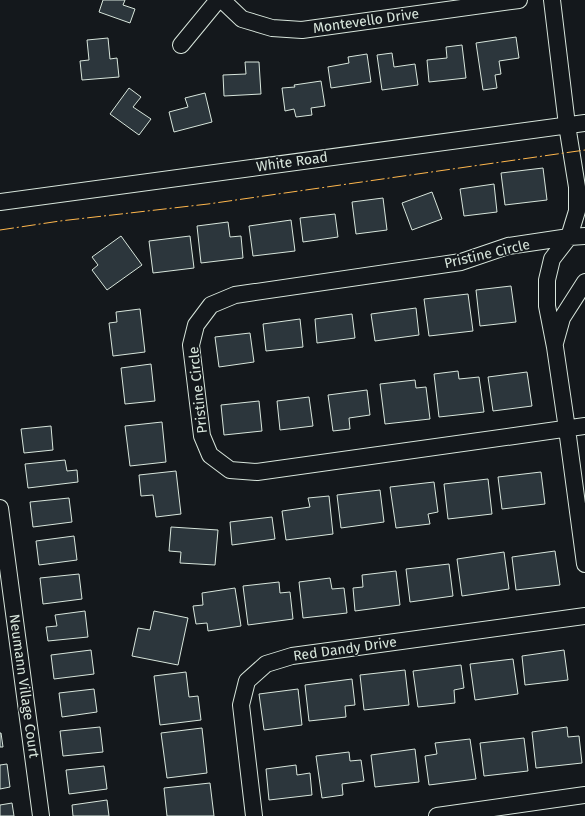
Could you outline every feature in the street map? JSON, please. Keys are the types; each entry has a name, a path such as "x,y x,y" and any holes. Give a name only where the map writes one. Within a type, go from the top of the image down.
{"street":[{"path":"181,45 218,0"},
{"name":"Montevello Drive","path":"222,0 242,19 272,28 302,30 519,0"},
{"path":"552,0 567,126 577,187 577,211 569,237 552,259 547,280 547,306 567,428 585,564"},
{"name":"White Road","path":"0,202 585,123"},
{"name":"Pristine Circle","path":"585,236 508,246 461,262 235,295 211,306 196,325 191,345 202,436 210,455 230,470 257,472 585,426"},
{"path":"554,347 562,318 585,282"},
{"name":"Neumann Village Court","path":"0,508 41,816"},
{"name":"Red Dandy Drive","path":"254,816 240,705 246,681 266,664 292,656 585,616"},
{"path":"437,816 585,795"}],"building":[{"path":"103,0 125,0 123,5 135,9 130,23 99,12"},
{"path":"516,37 519,58 499,61 501,74 495,75 497,88 483,90 476,43"},
{"path":"108,38 110,59 117,58 119,77 82,80 80,61 89,60 87,40"},
{"path":"462,45 466,78 429,82 427,60 447,58 446,47"},
{"path":"392,53 394,67 415,64 418,85 382,90 377,55"},
{"path":"367,54 371,82 331,88 328,67 349,63 348,57"},
{"path":"245,62 259,62 261,94 224,96 223,75 246,74"},
{"path":"321,81 325,106 311,108 312,115 296,117 294,109 285,111 282,88 295,87 294,85"},
{"path":"129,88 141,97 133,107 151,119 139,135 110,114"},
{"path":"205,93 212,122 174,132 169,112 188,107 185,98"},
{"path":"543,168 547,200 505,205 501,173"},
{"path":"494,184 497,212 464,216 460,189"},
{"path":"432,192 442,219 412,230 402,203"},
{"path":"383,198 387,230 356,234 352,202"},
{"path":"335,214 338,237 303,242 300,218"},
{"path":"291,220 295,251 253,256 249,226"},
{"path":"228,222 230,237 241,236 243,258 201,263 197,226"},
{"path":"121,236 142,265 107,290 92,270 98,265 92,257"},
{"path":"190,236 194,268 153,273 149,241"},
{"path":"511,286 516,322 480,326 476,290"},
{"path":"468,294 473,331 429,336 424,299"},
{"path":"416,308 419,335 375,341 371,314"},
{"path":"140,309 145,352 113,356 109,323 117,322 116,312"},
{"path":"352,314 355,338 317,343 315,319"},
{"path":"300,319 303,347 266,351 263,324"},
{"path":"250,333 254,362 219,367 215,337"},
{"path":"151,364 155,401 125,404 121,368"},
{"path":"458,371 459,379 479,377 484,412 439,417 434,374"},
{"path":"527,372 532,406 493,411 488,377"},
{"path":"415,380 416,388 426,387 430,419 385,424 380,384"},
{"path":"367,390 370,415 349,418 350,429 333,431 328,395"},
{"path":"309,397 313,426 280,430 277,401"},
{"path":"259,401 262,431 224,435 221,405"},
{"path":"162,422 166,462 130,466 125,426"},
{"path":"51,426 53,450 24,453 21,429"},
{"path":"65,460 67,471 77,470 78,482 28,488 25,464"},
{"path":"176,471 181,514 156,517 153,495 141,496 139,475"},
{"path":"541,472 545,504 502,509 498,477"},
{"path":"488,479 492,514 448,519 444,484"},
{"path":"434,482 438,512 428,514 430,524 396,528 390,487"},
{"path":"380,490 384,522 341,528 337,495"},
{"path":"329,496 333,534 286,540 282,511 310,507 308,498"},
{"path":"69,498 72,522 33,527 30,502"},
{"path":"272,517 275,539 232,545 230,522"},
{"path":"171,527 218,530 215,565 180,563 181,552 169,551"},
{"path":"74,536 77,560 39,565 36,541"},
{"path":"555,551 560,585 516,590 512,557"},
{"path":"504,552 509,589 462,596 457,559"},
{"path":"449,564 453,596 410,602 406,569"},
{"path":"396,571 400,605 355,611 353,588 363,587 362,575"},
{"path":"79,574 82,599 43,604 40,578"},
{"path":"330,578 332,589 344,588 347,613 303,618 299,582"},
{"path":"279,582 280,593 290,592 293,619 248,625 243,586"},
{"path":"235,588 241,626 208,631 207,623 196,624 193,606 203,605 202,593"},
{"path":"85,611 88,637 48,641 46,627 57,626 55,615"},
{"path":"154,611 188,618 178,665 132,656 138,628 150,630"},
{"path":"91,650 94,674 54,679 51,655"},
{"path":"564,650 568,680 525,685 522,656"},
{"path":"513,659 518,694 475,700 470,664"},
{"path":"461,665 464,688 454,690 455,703 418,707 413,671"},
{"path":"405,670 409,705 364,710 360,675"},
{"path":"186,672 189,697 198,696 201,720 160,725 154,676"},
{"path":"352,679 355,705 345,706 346,717 309,721 305,685"},
{"path":"94,689 97,712 62,717 59,693"},
{"path":"298,689 302,725 264,730 259,694"},
{"path":"100,727 103,752 63,756 60,731"},
{"path":"567,727 568,737 579,736 582,763 536,768 532,732"},
{"path":"202,728 207,773 167,778 161,733"},
{"path":"1,733 3,747 0,747"},
{"path":"524,738 528,771 484,776 480,743"},
{"path":"470,739 476,779 429,785 425,756 437,754 435,743"},
{"path":"415,749 419,782 375,787 371,755"},
{"path":"349,752 350,761 361,760 364,781 342,784 343,795 322,798 316,756"},
{"path":"7,764 10,787 0,789 0,765"},
{"path":"296,765 297,775 310,773 312,795 269,800 266,769"},
{"path":"104,766 107,789 69,794 66,770"},
{"path":"210,783 214,816 167,816 164,788"},
{"path":"107,800 109,816 73,816 72,805"},
{"path":"12,803 14,816 0,816 0,805"}],"power":[{"path":"0,230 60,221 208,204 585,150"}]}
